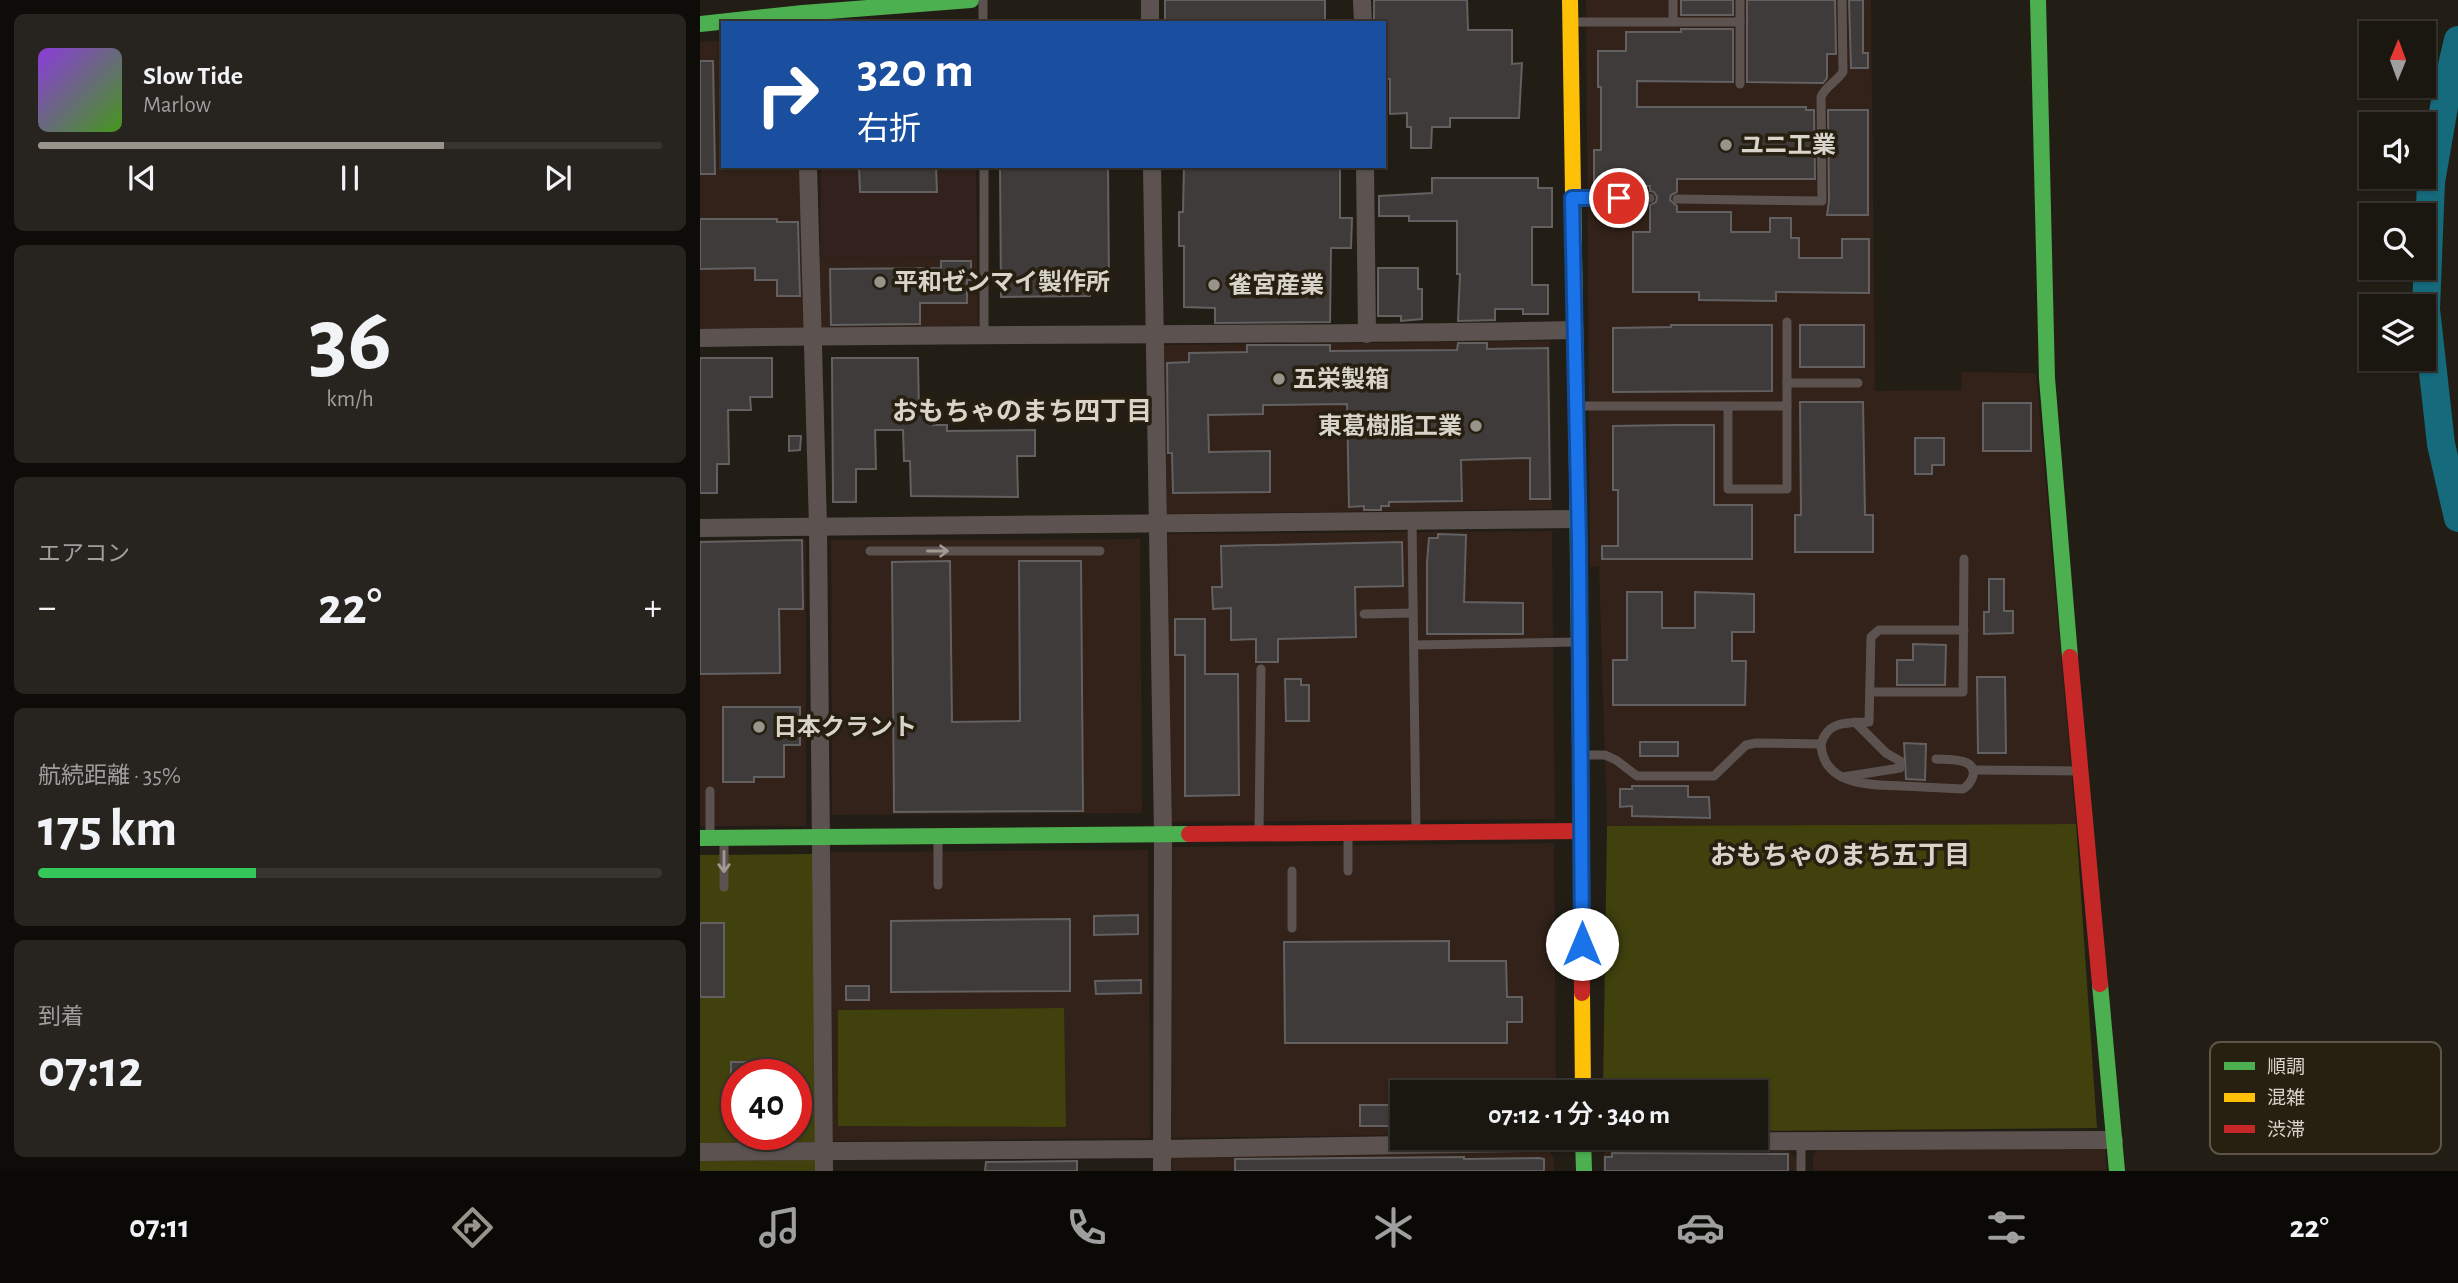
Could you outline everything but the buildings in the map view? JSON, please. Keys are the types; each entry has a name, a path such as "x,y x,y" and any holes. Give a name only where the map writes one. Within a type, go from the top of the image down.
{"street":[{"path":"741,21 803,18 971,0"},
{"path":"1150,0 1150,21"},
{"path":"1362,0 1363,21"},
{"path":"1570,0 1580,642 1583,1080"},
{"path":"2038,0 2047,378 2118,1171"},
{"path":"700,23 721,22"},
{"path":"808,168 818,527 824,1171"},
{"path":"1152,168 1163,835 1162,1171"},
{"path":"1365,168 1367,334"},
{"path":"700,338 985,334 1367,334 1574,330"},
{"path":"700,528 1578,519"},
{"path":"711,838 1581,831"},
{"path":"1768,1142 2115,1140"},
{"path":"700,1152 1162,1149 1390,1144"},
{"path":"1583,1150 1584,1171"}],"lane":[{"path":"983,0 983,21"},
{"path":"1673,0 1673,22"},
{"path":"1740,0 1740,84"},
{"path":"1677,199 1822,201 1821,97 1823,91 1838,80 1843,72 1842,0"},
{"path":"1570,22 1740,22"},
{"path":"984,168 985,334"},
{"path":"1572,198 1650,198"},
{"path":"1728,406 1728,489 1787,489 1787,322"},
{"path":"1787,383 1858,383"},
{"path":"1576,406 1787,406"},
{"path":"1412,521 1416,832"},
{"path":"870,551 1100,551"},
{"path":"1870,692 1963,692 1964,559"},
{"path":"1364,614 1413,613"},
{"path":"1964,630 1879,630 1873,633 1869,722 1842,723 1830,727 1821,744 1829,768 1861,785 1962,789 1968,786 1973,770"},
{"path":"1414,645 1580,642"},
{"path":"1259,834 1261,669"},
{"path":"1842,777 1900,768 1900,761 1886,753 1856,722"},
{"path":"1580,755 1605,755 1637,776 1714,776 1746,745 1821,744"},
{"path":"1936,759 1962,760 1973,770 2082,771"},
{"path":"710,791 711,838 724,887"},
{"path":"1348,833 1348,871"},
{"path":"938,836 938,885"},
{"path":"1292,872 1292,928"},
{"path":"1801,1142 1801,1171"}],"shaded area":[{"path":"1586,0 1871,0 1875,391 1961,390 1962,372 2036,373 2076,824 1607,826 1599,566 1590,567"},
{"path":"721,40 721,168 802,168 806,329 700,330 700,42"},
{"path":"821,168 976,168 977,256 820,258"},
{"name":"平和ゼンマイ製作所","path":"977,256 978,330 821,331 820,258"},
{"path":"1550,341 1552,509 1164,514 1162,345"},
{"path":"1552,531 1555,819 1170,822 1168,534"},
{"path":"1140,539 1142,813 832,815 831,540"},
{"path":"700,540 806,540 806,826 700,826"},
{"path":"2076,824 2097,1128 1768,1131 1768,1080 1603,1080 1607,826"},
{"path":"1554,843 1556,1080 1390,1080 1390,1135 1172,1138 1169,847"},
{"path":"1148,850 1150,1138 832,1141 830,852"},
{"path":"812,854 815,859 815,1142 812,1142 812,1059 721,1059 721,1143 700,1143 700,855"},
{"path":"1064,1008 1066,1127 838,1126 838,1010"},
{"path":"2105,1147 2107,1171 1813,1171 1813,1155 1817,1150"},
{"path":"1548,1151 1554,1157 1554,1171 1172,1171 1171,1156"},
{"path":"1607,1151 1789,1151 1799,1162 1799,1171 1603,1171 1603,1155"},
{"path":"815,1160 815,1171 700,1171 700,1161"}],"waterway":[{"path":"2458,40 2431,182 2426,309 2441,444 2458,518"}],"traffic: fast":[{"path":"728,21 971,0"},
{"path":"2038,0 2047,378 2070,657"},
{"path":"700,24 721,22"},
{"path":"1576,384 1581,833"},
{"path":"700,838 1189,834"},
{"path":"2100,984 2117,1171"},
{"path":"1583,1150 1584,1171"}],"traffic: slow":[{"path":"1570,0 1576,384"},
{"path":"1582,993 1583,1080"}],"traffic: jam":[{"path":"2070,657 2100,984"},
{"path":"1189,834 1581,831"},
{"path":"1581,833 1582,993"}],"place":[{"name":"ユニ工業","path":"1726,145"},
{"name":"平和ゼンマイ製作所","path":"880,282"},
{"name":"雀宮産業","path":"1214,285"},
{"name":"五栄製箱","path":"1279,379"},
{"name":"東葛樹脂工業","path":"1476,426"},
{"name":"日本クラント","path":"759,727"}],"district":[{"name":"おもちゃのまち四丁目","path":"1022,411"},
{"name":"おもちゃのまち五丁目","path":"1840,855"}],"route":[{"path":"1582,944 1579,544 1572,198 1619,198"}]}
